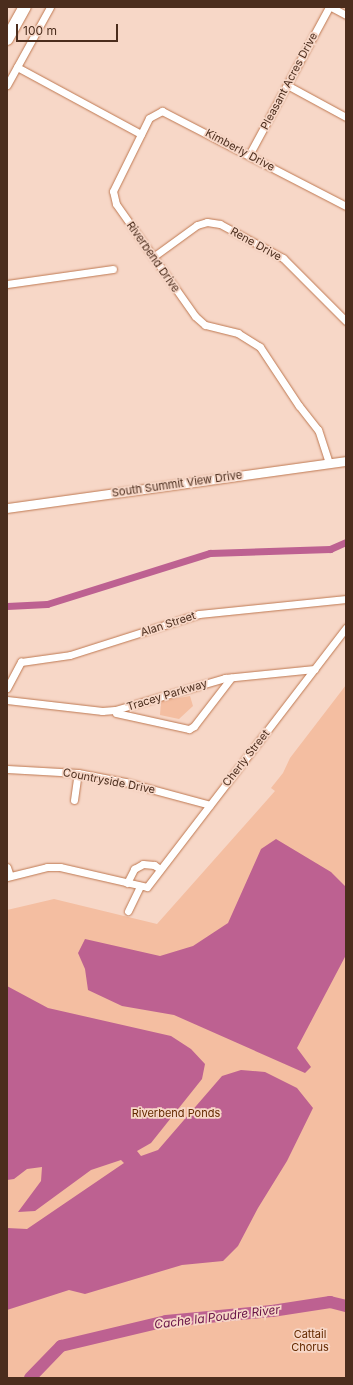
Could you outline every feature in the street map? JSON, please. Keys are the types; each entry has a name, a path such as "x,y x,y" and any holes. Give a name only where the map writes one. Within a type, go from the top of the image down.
{"highway":[{"path":"7,39 25,7"}],"street":[{"path":"7,85 50,7"},
{"path":"330,7 346,15"},
{"name":"Pleasant Acres Drive","path":"249,155 330,7"},
{"path":"17,67 141,134"},
{"path":"287,85 346,117"},
{"name":"Kimberly Drive","path":"141,134 153,114 167,112 346,206"},
{"name":"Riverbend Drive","path":"141,134 115,185 114,198 153,257 201,322 213,328 238,333 260,347 299,406 318,430 329,463"},
{"name":"Rene Drive","path":"153,257 197,225 207,222 220,224 284,258 346,321"},
{"path":"7,284 113,269"},
{"name":"South Summit View Drive","path":"7,508 346,460"},
{"name":"Alan Street","path":"7,688 21,662 70,655 199,614 346,599"},
{"name":"Cherly Street","path":"128,911 144,886 160,869 346,628"},
{"name":"Tracey Parkway","path":"102,711 128,708 209,682 231,678 314,669"},
{"name":"Tracey Parkway","path":"7,700 124,714 189,729 194,726 231,678"},
{"name":"Countryside Drive","path":"7,769 78,773 125,782 210,805"},
{"path":"74,800 78,773"},
{"path":"127,883 131,873 138,866 148,863 160,869"},
{"path":"7,867 9,877 47,867 60,867 144,886"}],"green space":[{"name":"Riverbend Ponds","path":"346,685 346,1378 7,1378 7,910 54,899 157,924 275,791 271,788 283,773 290,758"},
{"path":"190,696 193,706 179,719 160,715 161,701"}],"shaded area":[{"path":"276,839 331,872 346,887 346,955 297,1048 311,1067 305,1073 174,1015 122,1006 88,990 85,969 78,953 85,939 160,956 193,946 228,923 261,849"},
{"path":"7,986 48,1008 171,1036 191,1049 205,1064 202,1079 151,1143 137,1151 141,1156 158,1150 222,1076 241,1070 265,1072 297,1088 313,1108 287,1161 258,1208 238,1246 223,1261 182,1265 85,1294 69,1290 7,1310 7,1228 27,1229 124,1163 121,1160 91,1170 35,1211 18,1212 41,1181 42,1167 27,1169 14,1179 7,1180"}],"waterway":[{"path":"7,606 47,604 210,553 330,549 346,542"},
{"name":"Cache la Poudre River","path":"30,1378 61,1346 166,1321 272,1311 330,1302 346,1306"}],"park label":[{"name":"Cattail Chorus","path":"310,1341"}]}
